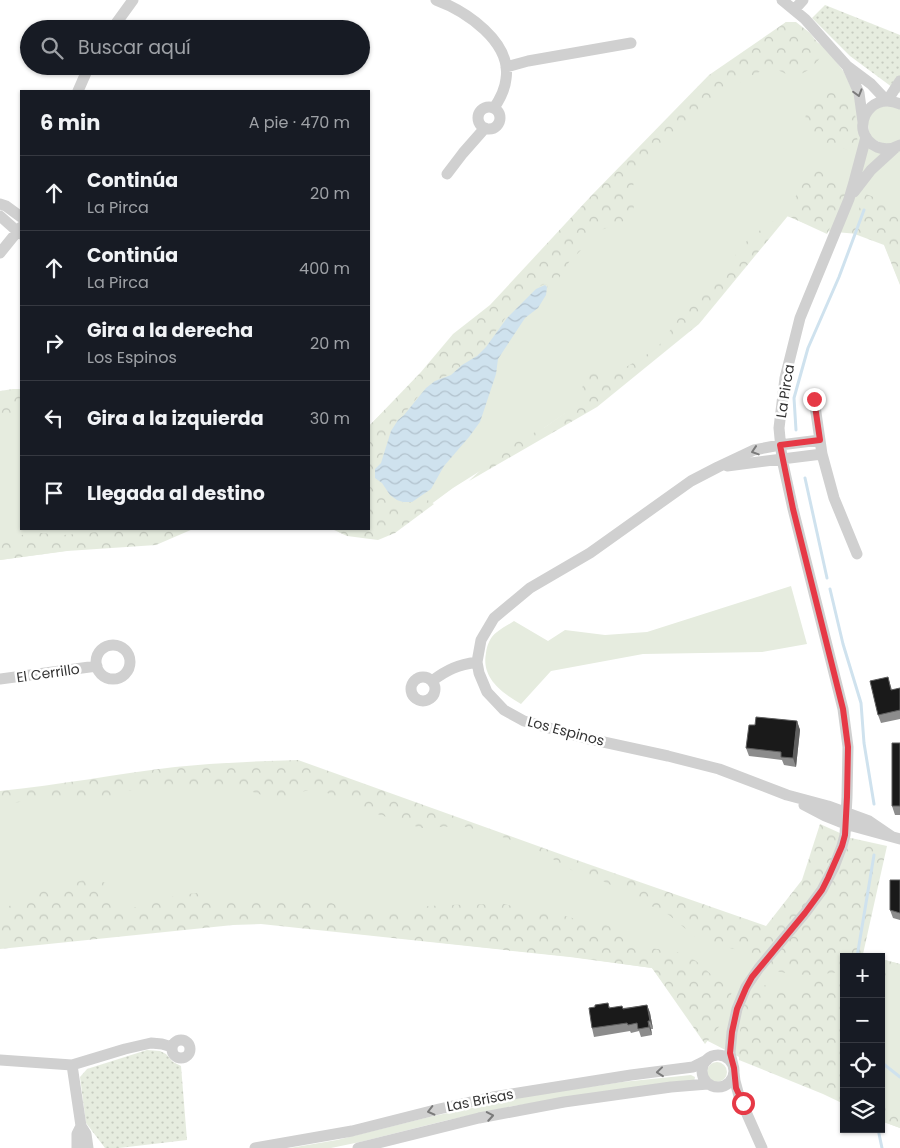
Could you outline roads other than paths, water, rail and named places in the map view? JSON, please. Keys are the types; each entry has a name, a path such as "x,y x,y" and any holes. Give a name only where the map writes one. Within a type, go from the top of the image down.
{"street":[{"path":"119,20 133,0"},
{"path":"436,0 467,16 480,26 498,45 503,54 507,78 503,92 494,108 484,108 479,113 480,123 485,128 447,174"},
{"path":"782,0 810,24 847,66 871,84 887,101"},
{"path":"794,10 803,0"},
{"path":"506,67 528,61 630,43"},
{"path":"847,66 859,93 866,136 871,143 878,147 886,149 897,146"},
{"path":"78,90 85,75"},
{"path":"887,101 900,82"},
{"path":"863,122 866,112 877,103 887,101 900,104"},
{"name":"La Pirca","path":"762,1148 736,1088 730,1053 737,1009 752,977 805,913 834,867 842,846 847,797 848,747 843,709 782,459 779,428 785,378 800,318 848,199 866,136"},
{"name":"La Pirca","path":"848,199 870,170 897,146"},
{"path":"0,204 20,216"},
{"path":"0,216 20,231 0,253"},
{"path":"814,399 822,454 834,498 857,554"},
{"name":"Los Espinos","path":"820,440 754,450 718,467 691,481 590,553 530,588 494,618 481,640 478,673 487,692 504,710 524,720 585,738 719,769 787,795 846,812 869,821 895,837"},
{"name":"Los Espinos","path":"718,467 822,454"},
{"path":"432,681 459,665 478,662"},
{"name":"El Cerrillo","path":"0,679 97,666"},
{"name":"Los Espinos","path":"787,795 825,816 845,824 895,837"},
{"name":"La Pirca","path":"710,1058 724,1048 732,1032"},
{"path":"0,1060 72,1065 151,1043 172,1047"},
{"path":"712,1086 722,1087 733,1077 733,1068 730,1061 722,1056 710,1058 702,1069 702,1075 712,1086 727,1092 743,1103"},
{"name":"Las Brisas","path":"255,1148 352,1131 493,1097 693,1067 710,1058"},
{"path":"72,1065 80,1126 77,1134 77,1148"},
{"name":"Las Brisas","path":"358,1148 478,1118 564,1102 680,1086 712,1086"},
{"path":"80,1126 86,1134 88,1148"}],"water":[{"path":"545,285 547,287 546,295 538,308 525,318 498,359 496,374 480,422 444,466 431,489 412,502 397,500 375,478 375,469 381,463 391,431 398,420 426,388 435,381 451,375 462,365 477,356 507,318 536,289"}],"waterway":[{"path":"796,430 794,398 808,348 839,277 864,210"},
{"path":"805,478 827,578"},
{"path":"830,589 843,644 861,703 864,743 874,804"},
{"path":"858,953 874,855"},
{"path":"885,1065 900,1077"},
{"path":"879,1133 882,1148"}]}
